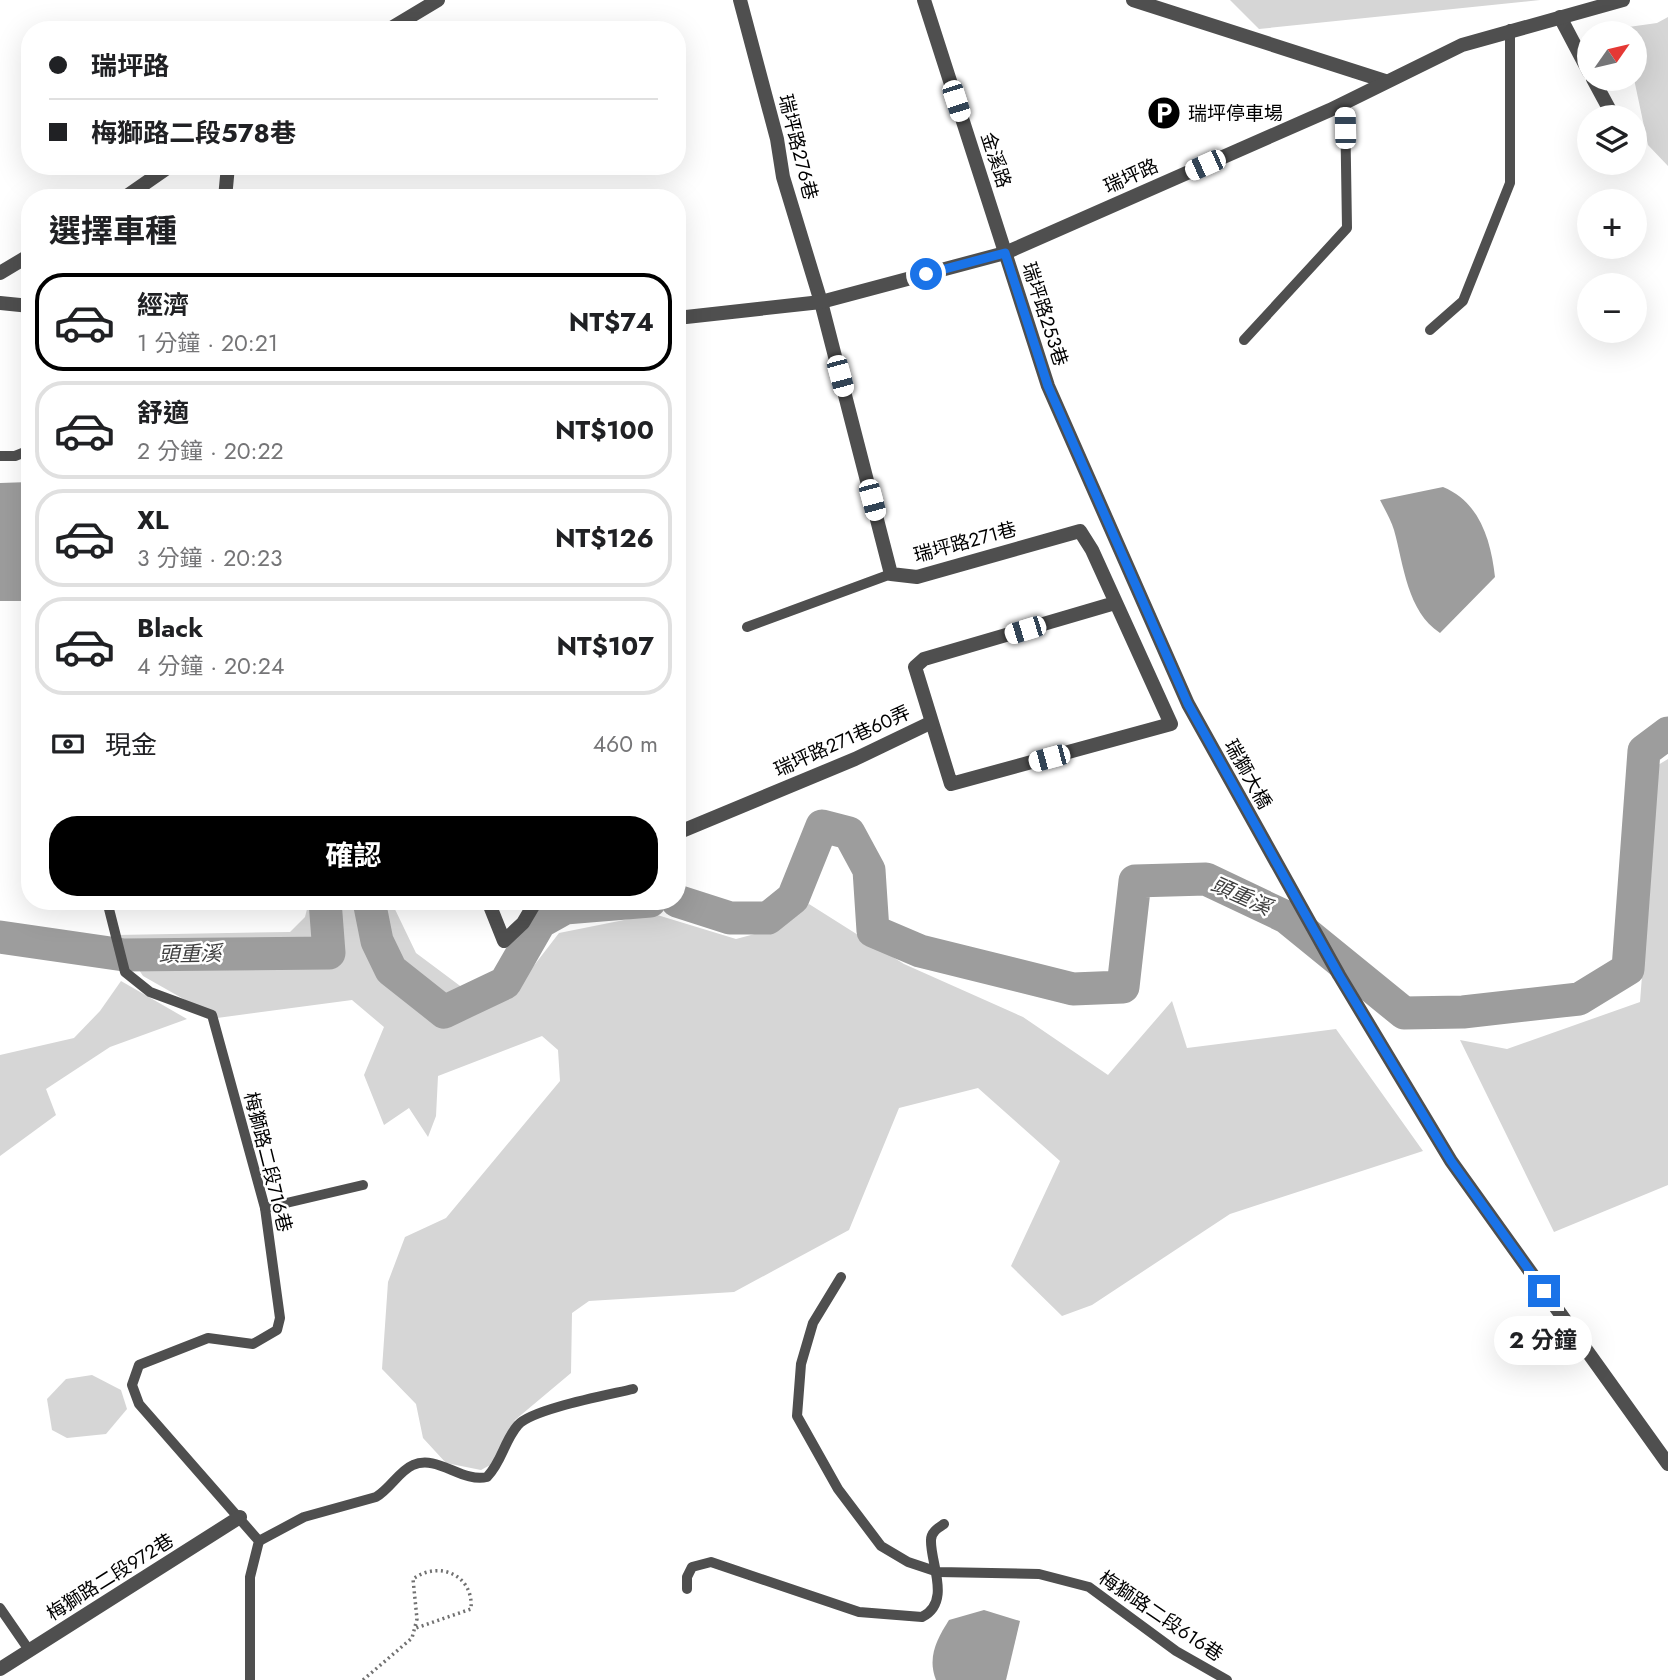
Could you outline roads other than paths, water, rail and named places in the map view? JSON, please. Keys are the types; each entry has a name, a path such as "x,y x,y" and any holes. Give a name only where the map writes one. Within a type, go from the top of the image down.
{"street":[{"path":"403,21 438,0"},
{"name":"瑞坪路276巷","path":"740,0 777,139 783,177 821,302"},
{"name":"金溪路","path":"924,0 1005,253"},
{"path":"1133,0 1385,81"},
{"name":"瑞坪路","path":"686,317 821,302 1005,253 1345,102 1462,45 1510,29 1560,17 1581,6 1623,0"},
{"path":"1560,17 1577,49"},
{"path":"137,189 157,175"},
{"name":"瑞坪路253巷","path":"1005,253 1048,386"},
{"path":"0,273 21,260"},
{"name":"瑞坪路271巷","path":"821,302 891,574 917,577 1080,531 1115,603"},
{"path":"0,303 21,305"},
{"name":"瑞獅大橋","path":"1048,386 1188,704 1339,975 1451,1161 1668,1464"},
{"path":"930,723 951,784 1171,724 1115,603"},
{"name":"瑞坪路271巷60弄","path":"686,829 855,759 930,723 915,667 924,659 1115,603"},
{"path":"492,910 504,941 523,923 531,910"},
{"name":"梅獅路二段972巷","path":"0,1669 240,1517"}],"lane":[{"path":"1430,330 1463,300 1510,183 1510,29"},
{"path":"1244,340 1347,228 1345,102"},
{"path":"0,456 21,454"},
{"path":"747,627 891,574"},
{"name":"梅獅路二段716巷","path":"109,910 125,972 150,992 212,1015 265,1208 279,1318 277,1330 253,1344 208,1338 139,1365 132,1385 139,1404 259,1541"},
{"path":"265,1208 363,1185"},
{"name":"梅獅路二段616巷","path":"841,1277 813,1323 801,1363 797,1416 838,1489 881,1546 908,1562 938,1572 1040,1574 1089,1587 1176,1651 1227,1680"},
{"path":"250,1680 250,1577 259,1541 304,1517 376,1497 410,1466 419,1463 427,1462 469,1478 487,1477 496,1469 510,1434 529,1416 633,1389"},
{"path":"687,1589 687,1577 692,1567 711,1562 859,1612 922,1617 932,1607 938,1572 931,1539 935,1530 944,1524"},
{"path":"0,1608 29,1650"}],"waterway":[{"name":"頭重溪","path":"686,904 730,918 768,918 793,898 822,826 849,833 869,870 873,931 920,951 1073,989 1123,987 1135,881 1206,879 1286,917 1404,1013 1463,1012 1579,999 1628,969 1644,751 1668,733"},
{"name":"頭重溪","path":"0,937 124,955 329,953 326,910"},
{"name":"頭重溪","path":"371,910 377,941 391,970 444,1012 505,983 540,922 561,910"}],"place":[{"name":"瑞坪停車場","path":"1164,113"}]}
